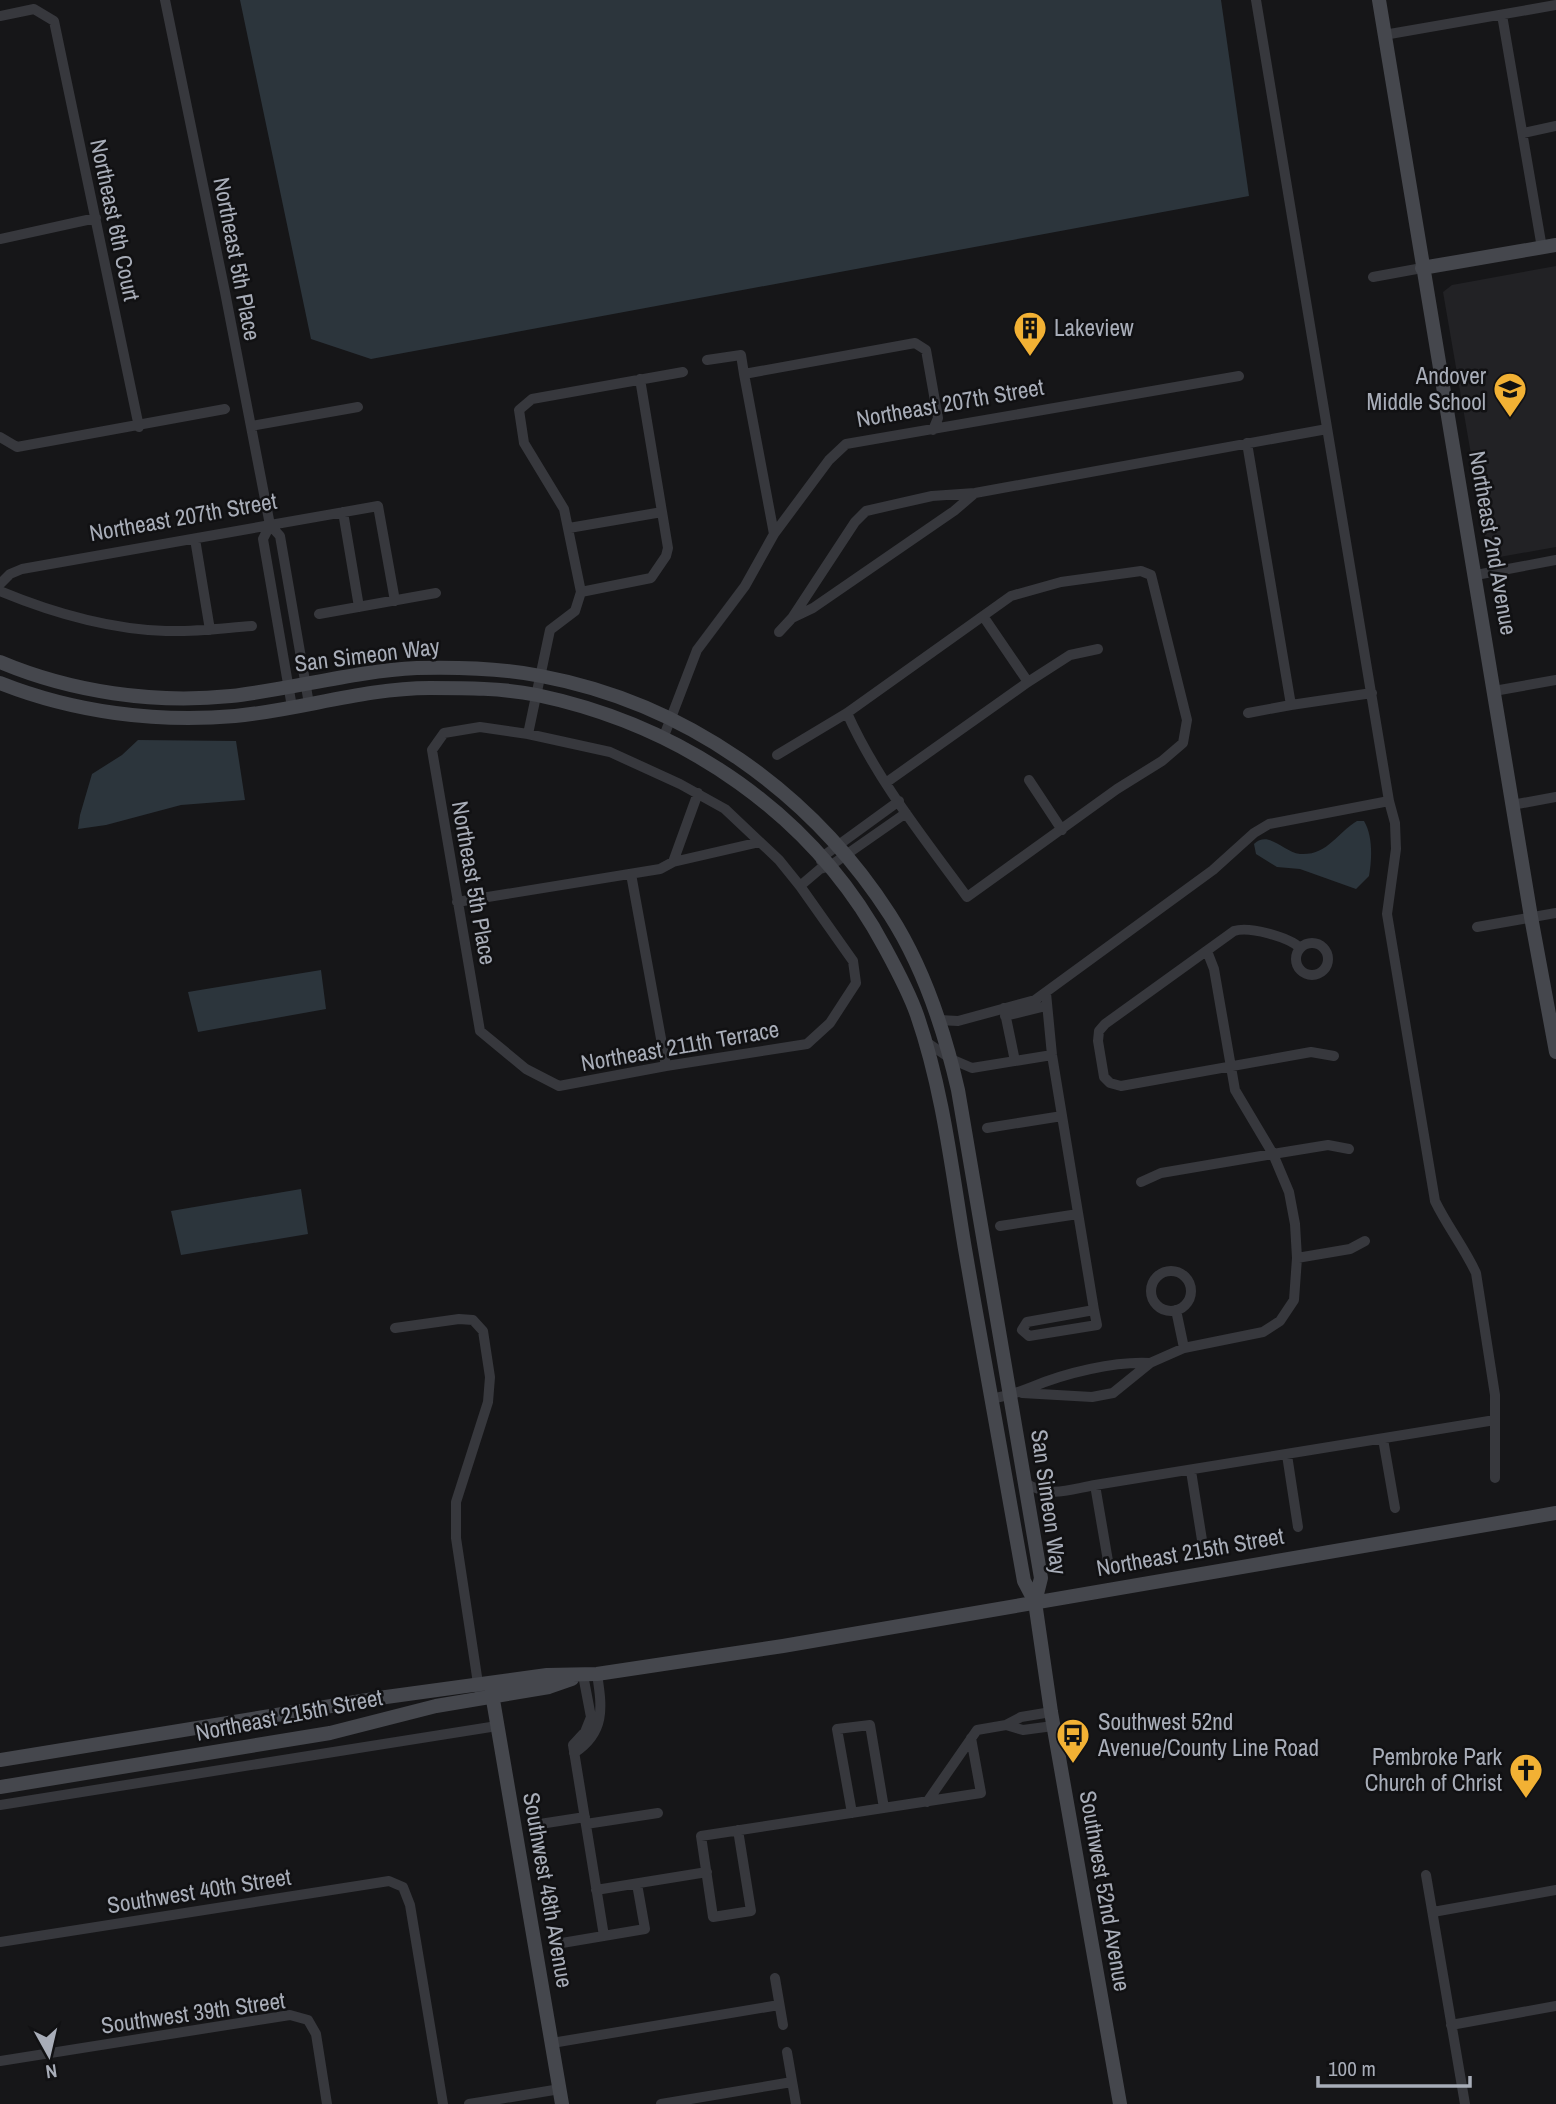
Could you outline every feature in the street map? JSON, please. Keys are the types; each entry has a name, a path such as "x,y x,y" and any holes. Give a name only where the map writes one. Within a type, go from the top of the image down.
{"street":[{"name":"Northeast 5th Place","path":"165,0 270,525 281,536 309,704"},
{"path":"1256,0 1395,824 1396,849 1387,914 1435,1201 1447,1226 1476,1272 1494,1395 1495,1478"},
{"name":"Northeast 2nd Avenue","path":"1378,0 1476,575 1512,805 1556,1052"},
{"path":"1384,35 1556,5"},
{"name":"Northeast 6th Court","path":"0,16 34,9 54,21 139,426"},
{"path":"1373,277 1549,246 1523,133 1502,15"},
{"path":"1523,133 1556,127"},
{"path":"0,239 96,218"},
{"path":"744,374 915,343 926,351 938,418 933,430"},
{"path":"707,359 741,355 774,534"},
{"path":"528,734 550,630 575,611 581,592 564,509 524,443 519,410 532,398 683,372"},
{"name":"Northeast 207th Street","path":"664,736 697,650 745,586 774,534 829,460 846,444 1239,376"},
{"path":"581,592 652,578 666,556 668,548 663,512 640,379"},
{"path":"251,426 358,407"},
{"path":"0,437 18,447 225,409"},
{"path":"779,632 792,618 855,522 866,511 932,496 975,493 1327,429"},
{"path":"1247,443 1292,705"},
{"path":"792,618 813,608 954,511 975,493"},
{"name":"Northeast 207th Street","path":"0,584 10,574 22,569 378,506 395,601"},
{"path":"342,512 359,607"},
{"path":"569,528 663,512"},
{"name":"Northeast 5th Place","path":"270,525 263,539 292,707"},
{"path":"195,539 210,630"},
{"path":"1476,575 1556,560"},
{"path":"777,755 847,713 1011,596 1061,582 1141,571 1151,575 1187,720 1183,743 1162,761 1118,789 967,897 906,813 861,744 847,713"},
{"path":"0,591 80,619 167,631 252,626"},
{"path":"320,614 436,593"},
{"path":"983,617 1028,682"},
{"path":"887,782 1070,655 1098,649"},
{"name":"San Simeon Way","path":"0,662 73,685 154,697 190,699 232,696 415,668 467,668 539,675 591,688 638,704 709,738 752,767 806,812 841,850 891,917 913,958 939,1020 951,1059 1016,1394 1025,1483 1041,1578 1035,1602"},
{"path":"1494,691 1556,680"},
{"name":"San Simeon Way","path":"0,683 80,707 129,715 186,718 292,707 405,688 483,689 536,695 608,715 664,736 710,762 751,791 792,826 870,919 901,978 931,1045 932,1065 1025,1584 1035,1602"},
{"path":"1248,713 1372,693"},
{"name":"Northeast 5th Place","path":"559,1086 526,1069 480,1031 432,750 444,733 480,727 610,751 698,793 725,809 779,860 853,961 856,983 831,1023 807,1044"},
{"path":"1030,780 1062,830"},
{"path":"673,862 698,793"},
{"path":"1512,805 1556,797"},
{"path":"800,886 899,801"},
{"path":"1004,1012 1046,993 1213,870 1261,828 1269,824 1389,801"},
{"path":"841,850 906,813"},
{"path":"457,902 660,869 673,862 760,842"},
{"path":"631,874 666,1066"},
{"path":"1477,927 1556,913"},
{"path":"1300,948 1294,942 1241,929 1234,932 1105,1024 1099,1031 1098,1041 1104,1077 1110,1083 1121,1086 1311,1052 1334,1056"},
{"path":"991,1399 1016,1394 1092,1397 1113,1392 1150,1363 1184,1349 1263,1332 1280,1321 1294,1300 1297,1258 1295,1223 1289,1192 1273,1154 1235,1090 1214,969 1207,951"},
{"path":"1046,993 1052,1055 1097,1325 1029,1336 1022,1330 1027,1322 1094,1310"},
{"path":"939,1020 958,1021 1046,1006"},
{"path":"1004,1012 1015,1061"},
{"path":"958,1021 931,1045 951,1059 972,1068 1052,1055"},
{"name":"Northeast 211th Terrace","path":"559,1086 807,1044"},
{"path":"956,1083 972,1068"},
{"path":"987,1128 1062,1116"},
{"path":"1141,1182 1161,1173 1273,1154 1328,1146 1349,1149"},
{"path":"1000,1226 1079,1214"},
{"path":"1297,1258 1350,1249 1365,1241"},
{"path":"1168,1271 1181,1273 1191,1290 1187,1303 1176,1310 1163,1310 1151,1295 1152,1283 1168,1271"},
{"path":"1176,1310 1184,1349"},
{"path":"396,1328 459,1319 473,1320 482,1331 490,1377 488,1402 456,1502 456,1538 485,1691"},
{"path":"1016,1394 1085,1371 1137,1362 1150,1363"},
{"path":"1025,1483 1044,1492 1191,1471 1495,1420"},
{"path":"1383,1439 1395,1508"},
{"path":"1287,1455 1298,1527"},
{"path":"1191,1471 1202,1540"},
{"path":"1095,1485 1108,1561"},
{"name":"Northeast 215th Street","path":"0,1787 330,1733 547,1675 590,1675 783,1646 1556,1513"},
{"name":"Southwest 52nd Avenue","path":"1035,1602 1052,1719 1119,2104"},
{"path":"590,1675 601,1715 591,1740 574,1753 604,1936"},
{"name":"Northeast 215th Street","path":"0,1760 386,1697 485,1691"},
{"name":"Southwest 48th Avenue","path":"485,1691 497,1726 562,2104"},
{"path":"927,1802 977,1730 1006,1725 1023,1730 1052,1719"},
{"path":"852,1813 837,1729 870,1725 884,1808"},
{"path":"0,1805 497,1726"},
{"path":"738,1830 751,1911 713,1917 701,1836 738,1830 884,1808 927,1802 981,1793 971,1738"},
{"path":"202,1755 205,1773"},
{"path":"540,1824 658,1813"},
{"path":"596,1890 707,1872"},
{"path":"1426,1875 1465,2104"},
{"name":"Southwest 40th Street","path":"0,1942 389,1881 403,1887 410,1905 443,2104"},
{"path":"562,1943 645,1929 637,1884"},
{"path":"1433,1912 1556,1890"},
{"path":"775,1978 783,2025"},
{"path":"552,2043 779,2005"},
{"path":"1451,2025 1556,2006"},
{"name":"Southwest 39th Street","path":"0,2061 290,2015 308,2020 316,2034 327,2104"},
{"path":"787,2052 796,2104"},
{"path":"661,2104 792,2082"},
{"path":"469,2104 560,2089"}],"shaded area":[{"path":"240,0 1221,0 1249,196 371,359 311,339"},
{"name":"Andover Middle School","path":"1556,266 1556,547 1494,558 1488,553 1443,292 1452,285"},
{"path":"138,740 236,741 245,800 181,805 106,825 78,829 92,774 122,755"},
{"path":"1357,821 1364,821 1367,827 1371,855 1369,876 1356,889 1300,869 1277,867 1256,854 1254,844 1265,839 1294,852 1309,854 1325,848"},
{"path":"321,970 326,1009 198,1032 188,992"},
{"path":"301,1189 308,1234 181,1255 171,1211"}],"place":[{"name":"Lakeview","path":"1030,358"},
{"name":"Andover Middle School","path":"1510,419"},
{"name":"Southwest 52nd Avenue/County Line Road","path":"1073,1765"},
{"name":"Pembroke Park Church of Christ","path":"1526,1800"}]}
